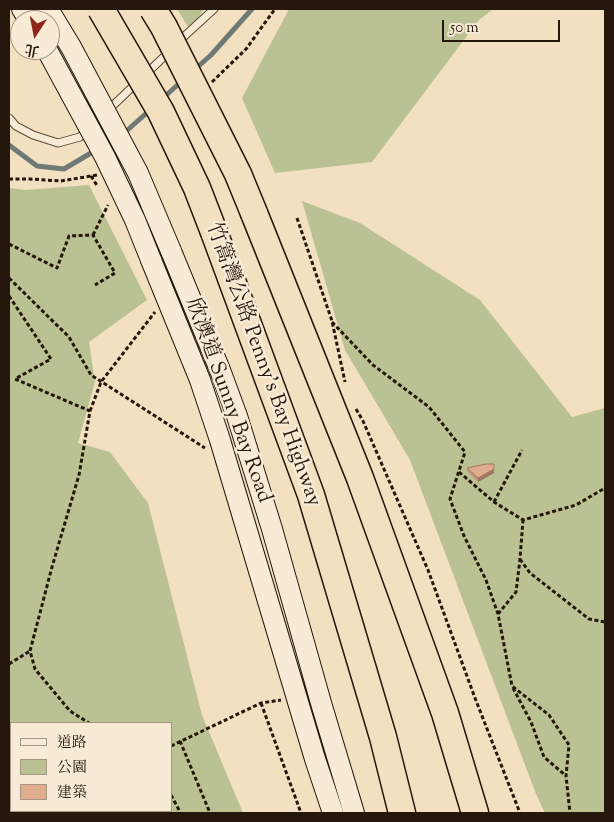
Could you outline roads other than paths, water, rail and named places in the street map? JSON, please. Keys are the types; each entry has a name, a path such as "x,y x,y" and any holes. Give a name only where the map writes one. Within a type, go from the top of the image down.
{"highway":[{"name":"竹篙灣公路 Penny's Bay Highway","path":"101,9 161,112 197,188 311,495 383,737"},
{"name":"竹篙灣公路 Penny's Bay Highway","path":"153,9 164,26 238,174 360,478 445,713"},
{"path":"445,713 475,813"},
{"path":"445,713 490,813"},
{"path":"383,737 402,813"},
{"path":"383,737 416,813"}],"main road":[{"name":"欣澳道 Sunny Bay Road","path":"48,9 138,173 220,370 237,416 272,529 354,813"},
{"name":"欣澳道 Sunny Bay Road","path":"52,60 105,157 134,220 200,380 220,440 315,759 333,813"}],"lane":[{"path":"9,118 16,126 33,135 58,143 80,137 214,9"}],"waterway":[{"path":"193,71 211,55 252,9"},
{"path":"162,99 183,80"},
{"path":"123,134 150,110"},
{"path":"9,145 37,166 64,169 96,150"}]}
